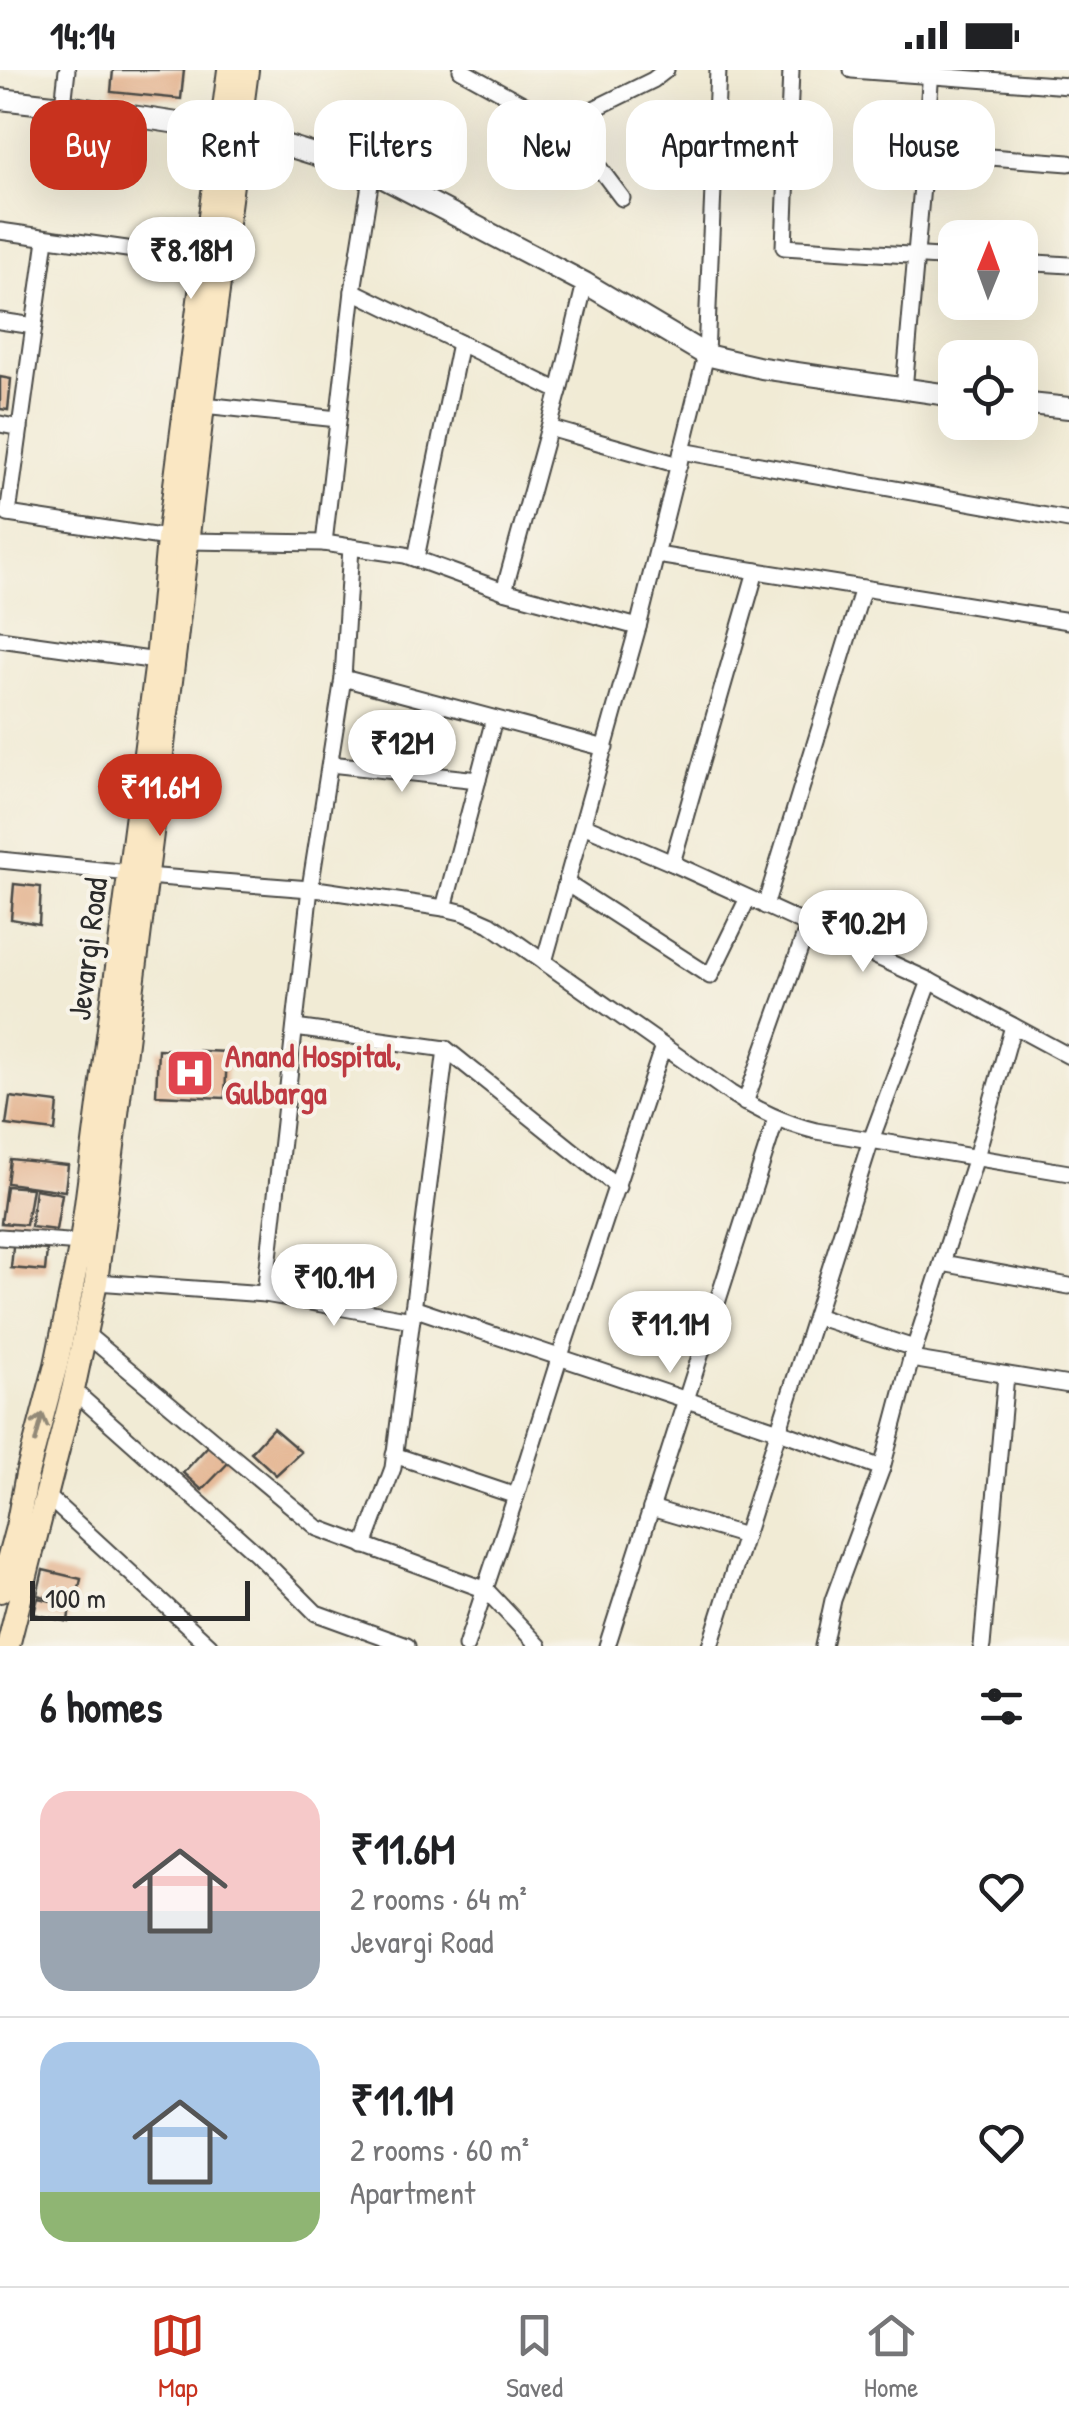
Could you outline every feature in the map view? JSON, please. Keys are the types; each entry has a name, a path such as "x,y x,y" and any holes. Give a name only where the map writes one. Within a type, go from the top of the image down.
{"main road":[{"name":"Jevargi Road","path":"230,70 230,100"},
{"path":"240,100 248,70"},
{"name":"Jevargi Road","path":"0,1591 8,1523 27,1474 56,1365 81,1243 138,875 157,661 178,540 204,260 219,190"},
{"path":"8,1646 96,1282 138,875 178,540 203,405 225,190"}],"street":[{"path":"64,100 67,70"},
{"path":"461,70 515,100"},
{"path":"606,104 666,70"},
{"path":"544,962 638,628 706,355 718,70"},
{"path":"791,70 784,247 938,257"},
{"path":"852,70 1069,86"},
{"path":"929,100 931,74"},
{"path":"0,99 30,102"},
{"path":"995,158 1069,164"},
{"path":"606,177 622,198"},
{"path":"324,543 353,291 369,190"},
{"path":"407,190 585,283 706,355 762,368 938,394"},
{"path":"904,390 921,190"},
{"path":"0,232 204,260"},
{"path":"46,239 4,513 178,540 324,543 405,555 504,591 638,628"},
{"path":"1038,263 1069,265"},
{"path":"504,591 585,283"},
{"path":"353,291 558,391"},
{"path":"0,320 34,326"},
{"path":"416,558 460,343"},
{"path":"203,405 338,419"},
{"path":"1038,405 1069,408"},
{"path":"0,424 20,428"},
{"path":"548,428 680,458 1069,520"},
{"path":"265,1294 310,888 343,678 351,546"},
{"path":"657,555 1069,621"},
{"path":"672,863 756,571"},
{"path":"765,906 864,588"},
{"path":"0,639 157,661"},
{"path":"343,678 604,748"},
{"path":"444,908 494,719"},
{"path":"330,764 478,780"},
{"path":"583,825 930,981 1069,1056 1069,1048"},
{"path":"0,860 310,888 465,913 490,924 745,1103 776,1119 802,1128 1069,1173"},
{"path":"566,883 710,976 748,898"},
{"path":"745,1103 808,926"},
{"path":"710,1646 872,1140 930,981"},
{"path":"823,1646 833,1600 882,1468 912,1353 976,1157 1013,1026"},
{"path":"294,1028 446,1049 618,1186"},
{"path":"466,1646 664,1046"},
{"path":"364,1546 393,1468 446,1049"},
{"path":"607,1646 776,1119"},
{"path":"0,1238 81,1243"},
{"path":"942,1263 1069,1286"},
{"path":"96,1282 265,1294 412,1314 559,1358 882,1468"},
{"path":"815,1316 912,1353 1069,1386"},
{"path":"86,1334 318,1528 486,1590 539,1646"},
{"path":"982,1646 1006,1375"},
{"path":"72,1390 257,1554 316,1613 407,1646"},
{"path":"394,1456 516,1496"},
{"path":"46,1495 210,1646"},
{"path":"651,1508 745,1536"}],"building":[{"path":"113,70 184,70 181,99 111,92"},
{"path":"0,377 11,379 8,410 0,409"},
{"path":"14,884 41,887 39,924 11,919"},
{"path":"158,1049 227,1052 225,1098 156,1095"},
{"path":"10,1097 58,1103 55,1131 6,1125"},
{"path":"10,1159 68,1165 65,1191 7,1183"},
{"path":"6,1186 32,1188 26,1225 1,1223"},
{"path":"35,1189 62,1194 56,1230 31,1227"},
{"path":"13,1247 47,1250 45,1271 11,1268"},
{"path":"273,1428 301,1452 276,1475 251,1452"},
{"path":"209,1445 231,1460 202,1490 183,1473"},
{"path":"43,1570 81,1579 76,1604 37,1595"},
{"path":"38,1598 70,1605 68,1622 34,1614"}],"place":[{"name":"Anand Hospital, Gulbarga","path":"190,1073"}]}
